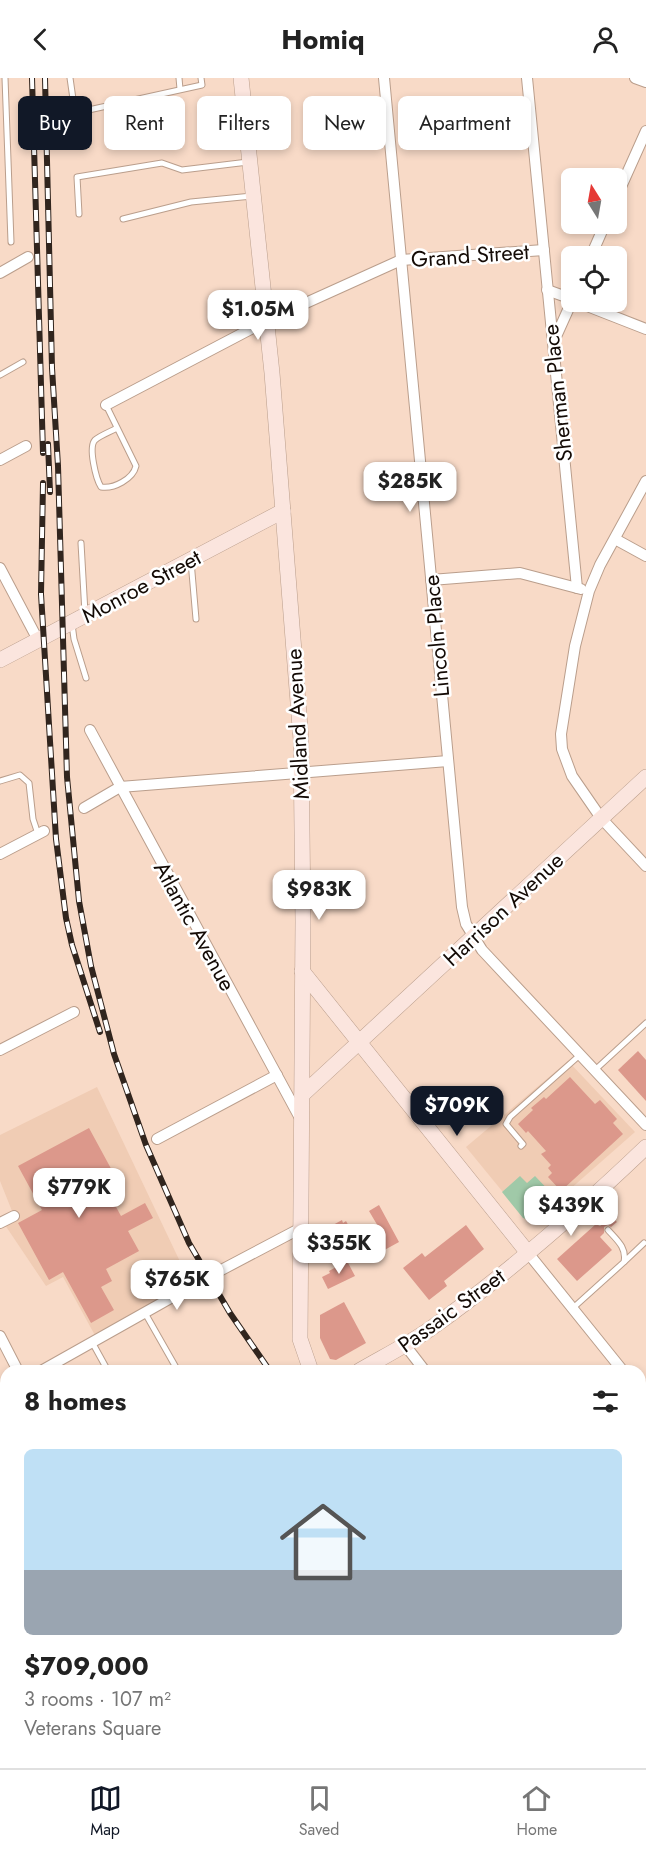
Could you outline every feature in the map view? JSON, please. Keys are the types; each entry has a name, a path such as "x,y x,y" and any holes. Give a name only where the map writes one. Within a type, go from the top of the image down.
{"street":[{"name":"Midland Avenue","path":"241,78 266,321 301,740 300,1339 308,1365"},
{"name":"Lincoln Place","path":"384,78 462,907 473,937 482,950 646,1125"},
{"name":"Sherman Place","path":"527,78 577,588"},
{"path":"635,78 646,82"},
{"path":"627,173 646,131"},
{"name":"Grand Street","path":"106,405 266,321 401,260 544,250"},
{"path":"0,273 28,257"},
{"name":"Grand Street","path":"547,290 561,296"},
{"path":"552,344 567,312"},
{"path":"604,312 646,328"},
{"path":"0,460 26,446"},
{"path":"646,481 589,591 580,618 561,734 566,762 572,776 601,818 646,866"},
{"name":"Monroe Street","path":"0,660 283,511"},
{"path":"615,539 646,556"},
{"path":"0,568 4,587 38,640"},
{"path":"431,580 520,573 589,591"},
{"name":"Atlantic Avenue","path":"90,730 302,1121"},
{"path":"84,808 120,787 448,761"},
{"name":"Harrison Avenue","path":"302,1095 646,777"},
{"path":"0,855 41,832"},
{"path":"302,971 618,1365"},
{"path":"0,1050 74,1012"},
{"path":"157,1139 277,1075"},
{"name":"Passaic Street","path":"370,1365 405,1345 471,1299 528,1253 646,1147"},
{"path":"0,1223 14,1216"},
{"path":"52,1365 301,1228"},
{"path":"0,1336 15,1365"},
{"path":"405,1345 420,1365"}],"lane":[{"path":"5,78 11,242"},
{"path":"70,78 75,113 180,89 201,81"},
{"path":"179,78 180,89"},
{"path":"79,214 77,177 162,163 182,170 249,161"},
{"path":"123,219 191,202 253,196"},
{"path":"0,375 23,362"},
{"path":"106,405 136,466 136,470 131,477 108,488 101,487 97,481 92,447 94,441 117,428"},
{"path":"81,543 78,618 74,639 86,678"},
{"path":"191,560 196,619"},
{"path":"0,782 20,775 29,783 33,819 41,832"},
{"path":"595,1070 646,1023"},
{"path":"521,1146 523,1144 506,1124 510,1117 581,1054"},
{"path":"585,1203 600,1221"},
{"path":"608,1230 622,1246 625,1253 624,1262"},
{"path":"573,1308 644,1243"},
{"path":"145,1313 175,1365"},
{"path":"92,1342 105,1365"}],"shaded area":[{"path":"568,1061 635,1132 535,1220 525,1219 466,1147"},
{"path":"97,1087 184,1270 185,1290 97,1339 63,1277 46,1286 3,1222 14,1216 0,1181 0,1135"}],"green space":[{"path":"520,1176 527,1183 535,1176 557,1199 542,1214 533,1219 523,1218 502,1192"}],"building":[{"path":"638,1051 646,1060 646,1101 618,1070"},
{"path":"570,1077 595,1104 600,1100 617,1119 613,1123 623,1134 561,1191 548,1177 552,1173 548,1168 551,1165 541,1154 546,1151 528,1131 526,1133 518,1124 533,1110 531,1108 544,1097 546,1099"},
{"path":"89,1128 121,1187 109,1194 121,1216 145,1203 153,1218 128,1231 139,1251 106,1269 112,1281 101,1287 114,1310 91,1323 63,1272 49,1280 18,1223 42,1210 18,1166"},
{"path":"379,1205 399,1242 379,1253 368,1234 379,1228 369,1211"},
{"path":"608,1213 617,1222 611,1227 608,1225 604,1227 604,1233 600,1237 612,1250 577,1281 557,1259 596,1224 600,1226 603,1224 603,1218"},
{"path":"342,1220 343,1223 346,1221 351,1230 328,1243 322,1231"},
{"path":"466,1225 484,1249 444,1281 447,1286 429,1300 403,1268 422,1253 425,1257"},
{"path":"347,1261 355,1276 328,1289 322,1277"},
{"path":"344,1302 366,1343 336,1360 330,1359 320,1338 320,1315"}],"railway":[{"path":"32,78 43,453"},
{"path":"45,78 52,368 58,466 67,777 79,901 91,966 114,1054 146,1145 189,1243 230,1313 266,1365"},
{"path":"48,444 50,492"},
{"path":"43,483 41,594 56,839 66,918 72,945 100,1032"}]}
